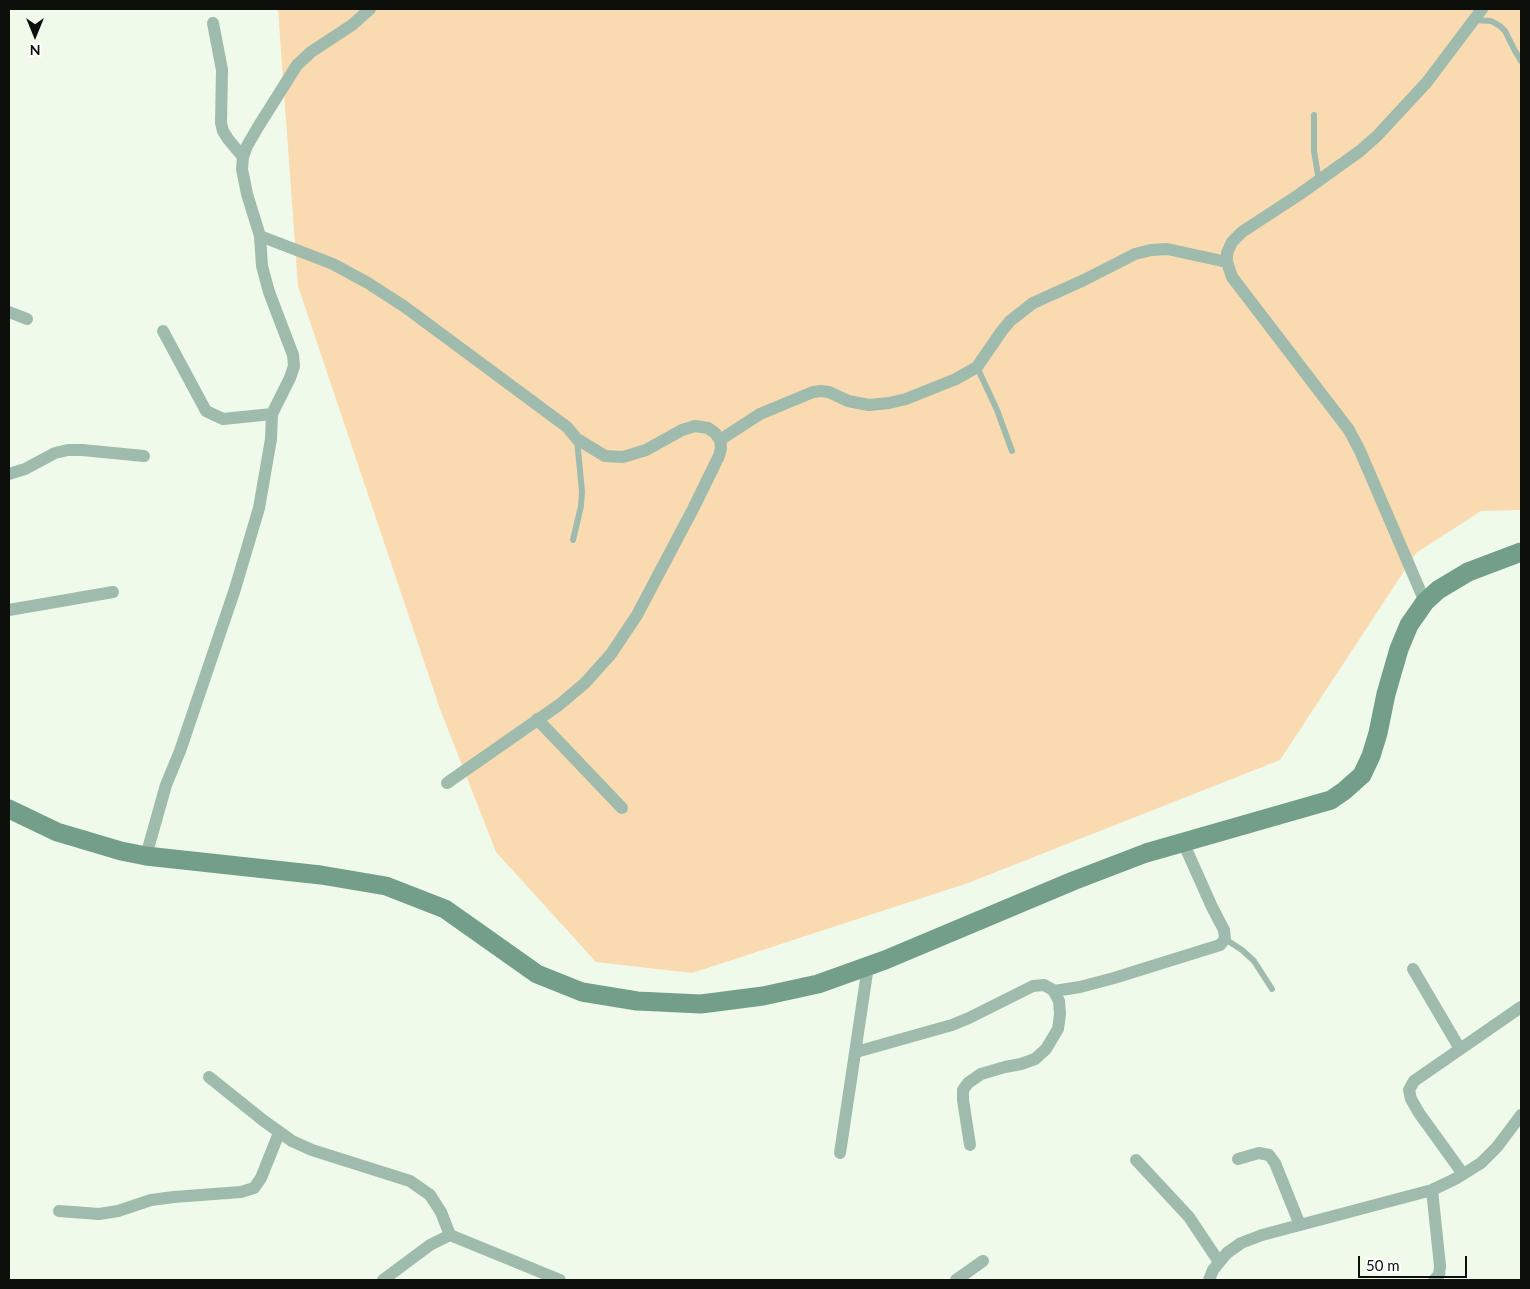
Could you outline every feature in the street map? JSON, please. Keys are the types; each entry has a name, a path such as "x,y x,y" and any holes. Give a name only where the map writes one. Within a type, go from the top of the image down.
{"main road":[{"path":"9,810 57,832 146,856 321,875 386,886 445,909 537,974 582,992 637,1001 701,1004 763,996 818,984 885,960 1073,881 1146,853 1331,800 1362,774 1371,756 1399,649 1410,625 1425,602 1438,590 1468,572 1521,552"}],"street":[{"path":"146,856 166,785 180,751 236,588 259,508 271,439 272,414 294,366 293,355 269,292 262,266 260,236 246,194 242,169 243,158 247,146 258,127 297,65 310,52 352,25 370,9"},
{"path":"1425,602 1360,451 1349,430 1232,277 1227,262 1227,253 1232,242 1242,232 1360,152 1377,136 1427,82 1482,9"},
{"path":"213,23 222,70 221,123 228,139 243,158"},
{"path":"260,236 333,264 368,282 405,307 567,427 577,439 605,456 622,458 646,450 682,430 694,426 708,428 720,440 719,456 637,615 611,654 585,683 559,705 447,783"},
{"path":"720,440 760,414 813,392 821,391 848,401 869,404 889,403 906,399 956,379 977,367 1010,321 1033,304 1135,254 1167,249 1227,262"},
{"path":"9,312 27,319"},
{"path":"162,331 206,411 223,419 272,414"},
{"path":"9,474 26,470 55,453 68,450 144,456"},
{"path":"9,610 113,592"},
{"path":"538,719 622,808"},
{"path":"1054,991 1080,987 1114,978 1220,945 1225,939 1224,930 1183,842"},
{"path":"840,1153 868,966"},
{"path":"1412,969 1460,1049"},
{"path":"856,1052 952,1025 1033,986 1044,985 1054,991 1059,1001 1058,1029 1046,1050 1035,1059 981,1074 968,1083 963,1090 970,1145"},
{"path":"1463,1174 1419,1113 1411,1099 1409,1090 1414,1081 1521,1007"},
{"path":"209,1077 279,1133 292,1141 312,1150 410,1181 430,1195 441,1212 450,1235 560,1280"},
{"path":"1209,1280 1213,1270 1227,1252 1241,1243 1262,1235 1432,1190 1463,1174 1481,1163 1497,1147 1521,1117"},
{"path":"59,1211 100,1214 118,1211 152,1200 241,1192 254,1188 261,1178 279,1133"},
{"path":"1238,1159 1259,1153 1269,1155 1275,1163 1300,1225"},
{"path":"1136,1160 1189,1217 1219,1262"},
{"path":"1432,1190 1440,1266 1439,1275 1434,1280"},
{"path":"383,1280 430,1245 450,1235"},
{"path":"956,1280 983,1261"}],"lane":[{"path":"1474,20 1491,21 1500,26 1505,31 1521,61"},
{"path":"1314,115 1314,151 1318,181"},
{"path":"977,367 1012,451"},
{"path":"573,540 581,506 582,491 577,439"},
{"path":"1225,939 1242,950 1254,961 1272,989"}],"shaded area":[{"path":"278,9 1521,9 1521,510 1481,511 1416,553 1280,760 968,883 692,973 596,962 496,852 440,709 298,286"}]}
